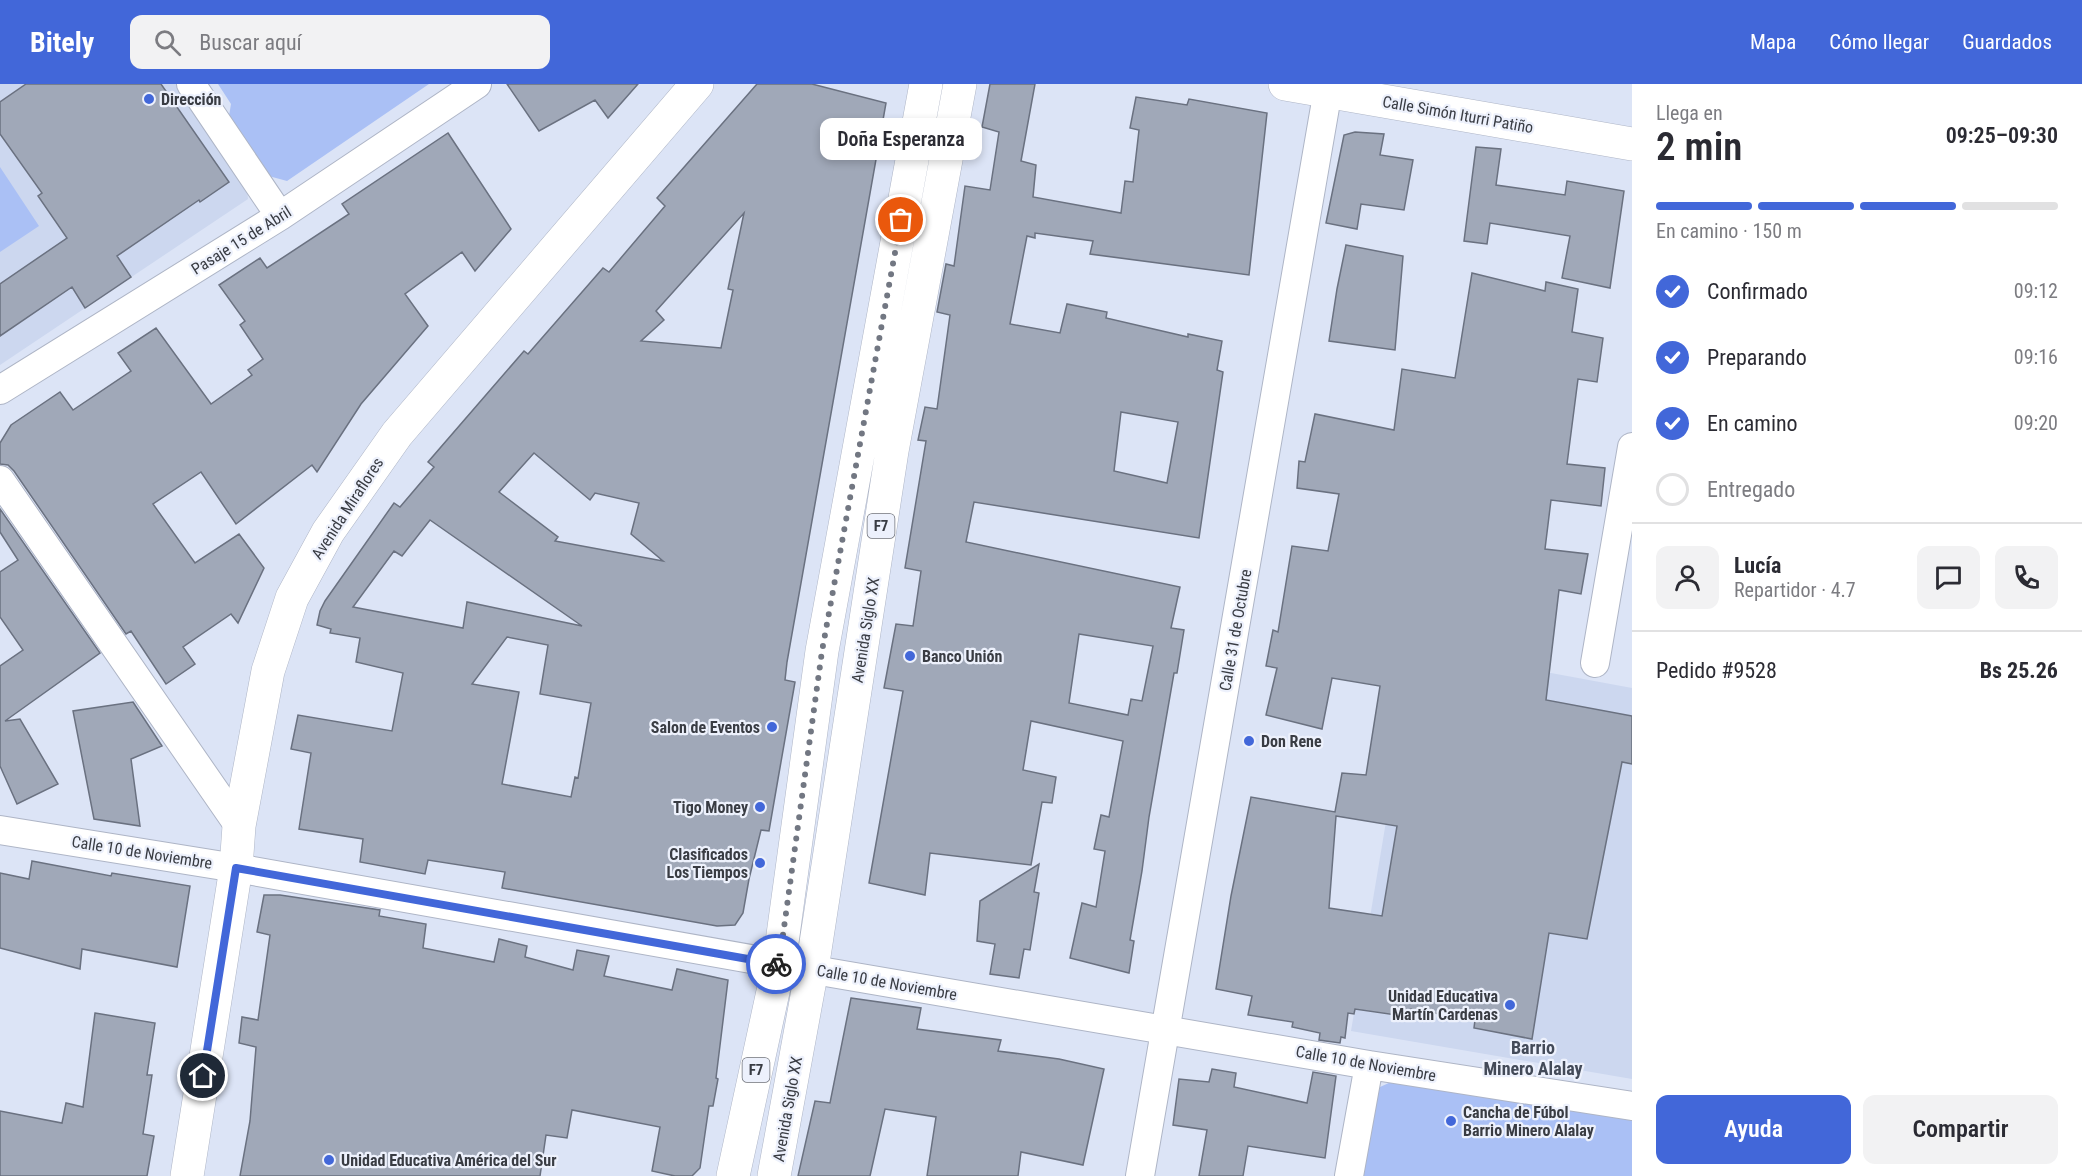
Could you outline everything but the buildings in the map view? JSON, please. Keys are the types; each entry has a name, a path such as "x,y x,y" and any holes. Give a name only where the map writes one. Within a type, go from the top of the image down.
{"main road":[{"name":"Avenida Miraflores","path":"187,1176 236,868 239,826 268,670 292,598 328,532 397,434 697,84"},
{"name":"F7","path":"733,1176 779,964 822,651 926,84"},
{"name":"Avenida Siglo XX","path":"774,1176 812,969 892,451 960,84"},
{"name":"Calle Simón Iturri Patiño","path":"1285,84 1328,88 1632,144"}],"street":[{"path":"191,84 280,216"},
{"name":"Pasaje 15 de Abril","path":"0,390 280,216 477,84"},
{"name":"Calle 31 de Octubre","path":"1140,1176 1328,88"},
{"path":"1595,663 1632,447"},
{"path":"0,480 239,826"},
{"name":"Calle 10 de Noviembre","path":"0,830 236,868 1369,1065 1632,1106"},
{"path":"1349,1176 1369,1065"}],"shaded area":[{"path":"0,84 179,84 247,187 248,199 0,365"},
{"path":"218,84 429,84 287,181 265,175 228,122 231,104"},
{"path":"0,167 39,226 0,252"},
{"path":"1415,648 1632,688 1632,1079 1351,1031"},
{"name":"Cancha de Fúbol Barrio Minero Alalay","path":"1391,1082 1632,1118 1632,1176 1356,1176 1371,1097 1380,1087"}],"way so far":[{"path":"776,964 779,964 822,651 901,220"}],"place":[{"name":"Dirección","path":"149,99"},
{"name":"Doña Esperanza","path":"901,220"},
{"name":"Banco Unión","path":"910,656"},
{"name":"Salon de Eventos","path":"772,727"},
{"name":"Don Rene","path":"1249,741"},
{"name":"Tigo Money","path":"760,807"},
{"name":"Clasificados Los Tiempos","path":"760,863"},
{"name":"Unidad Educativa Martín Cardenas","path":"1510,1005"},
{"name":"Cancha de Fúbol Barrio Minero Alalay","path":"1451,1121"},
{"name":"Unidad Educativa América del Sur","path":"329,1160"}],"district":[{"name":"Barrio Minero Alalay","path":"1533,1058"}],"route":[{"path":"203,1076 236,868 776,964"}]}
